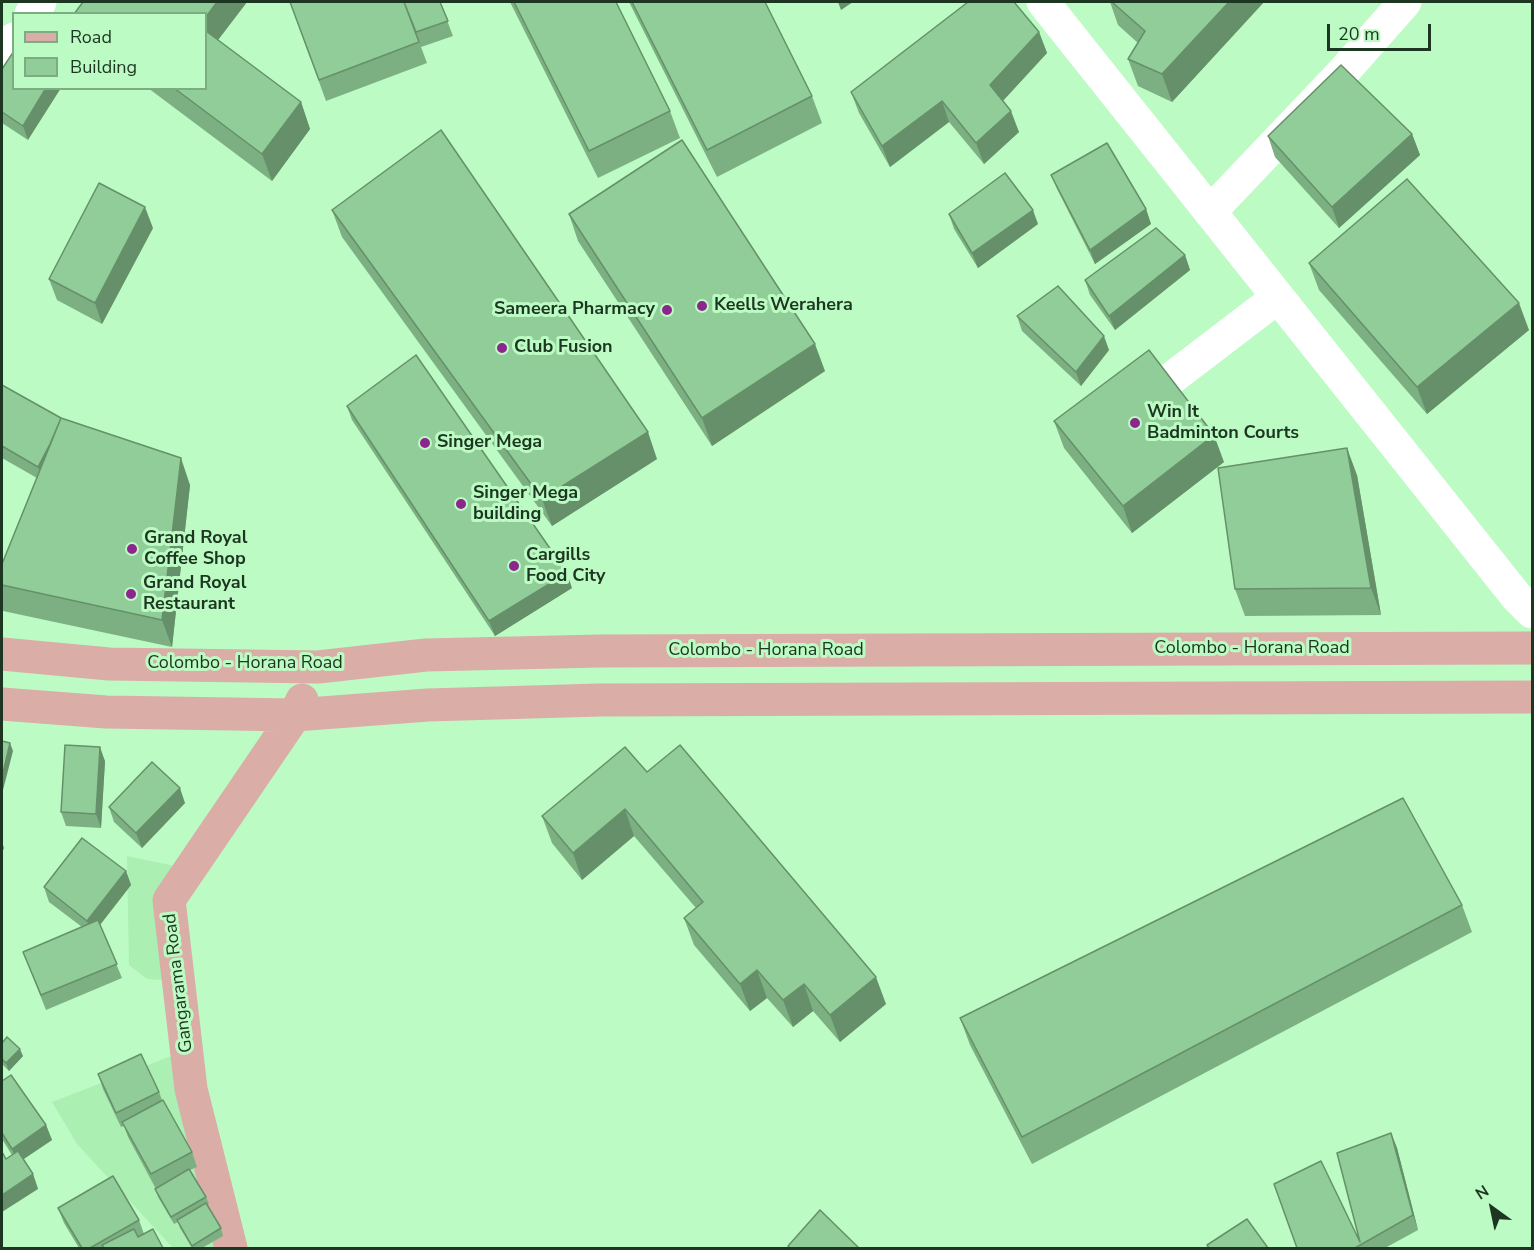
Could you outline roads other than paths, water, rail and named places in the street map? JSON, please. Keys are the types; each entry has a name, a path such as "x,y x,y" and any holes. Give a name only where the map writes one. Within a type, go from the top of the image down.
{"main road":[{"name":"Colombo - Horana Road","path":"2,654 109,664 318,667 426,656 612,651 1533,648"},
{"path":"801,651 801,700"},
{"name":"Gangarama Road","path":"231,1248 191,1089 169,900 295,716 318,667"},
{"path":"2,704 106,712 295,716 428,705 600,700 1533,697"}],"street":[{"path":"1042,2 1516,597 1533,612"},
{"path":"1210,212 1345,70 1405,2"},
{"path":"2,57 12,42"},
{"path":"1164,384 1278,297"}],"place":[{"name":"Keells Werahera","path":"702,306"},
{"name":"Sameera Pharmacy","path":"667,310"},
{"name":"Club Fusion","path":"502,348"},
{"name":"Win It Badminton Courts","path":"1135,423"},
{"name":"Singer Mega","path":"425,443"},
{"name":"Singer Mega building","path":"461,504"},
{"name":"Grand Royal Coffee Shop","path":"132,549"},
{"name":"Cargills Food City","path":"514,566"},
{"name":"Grand Royal Restaurant","path":"131,594"}]}
